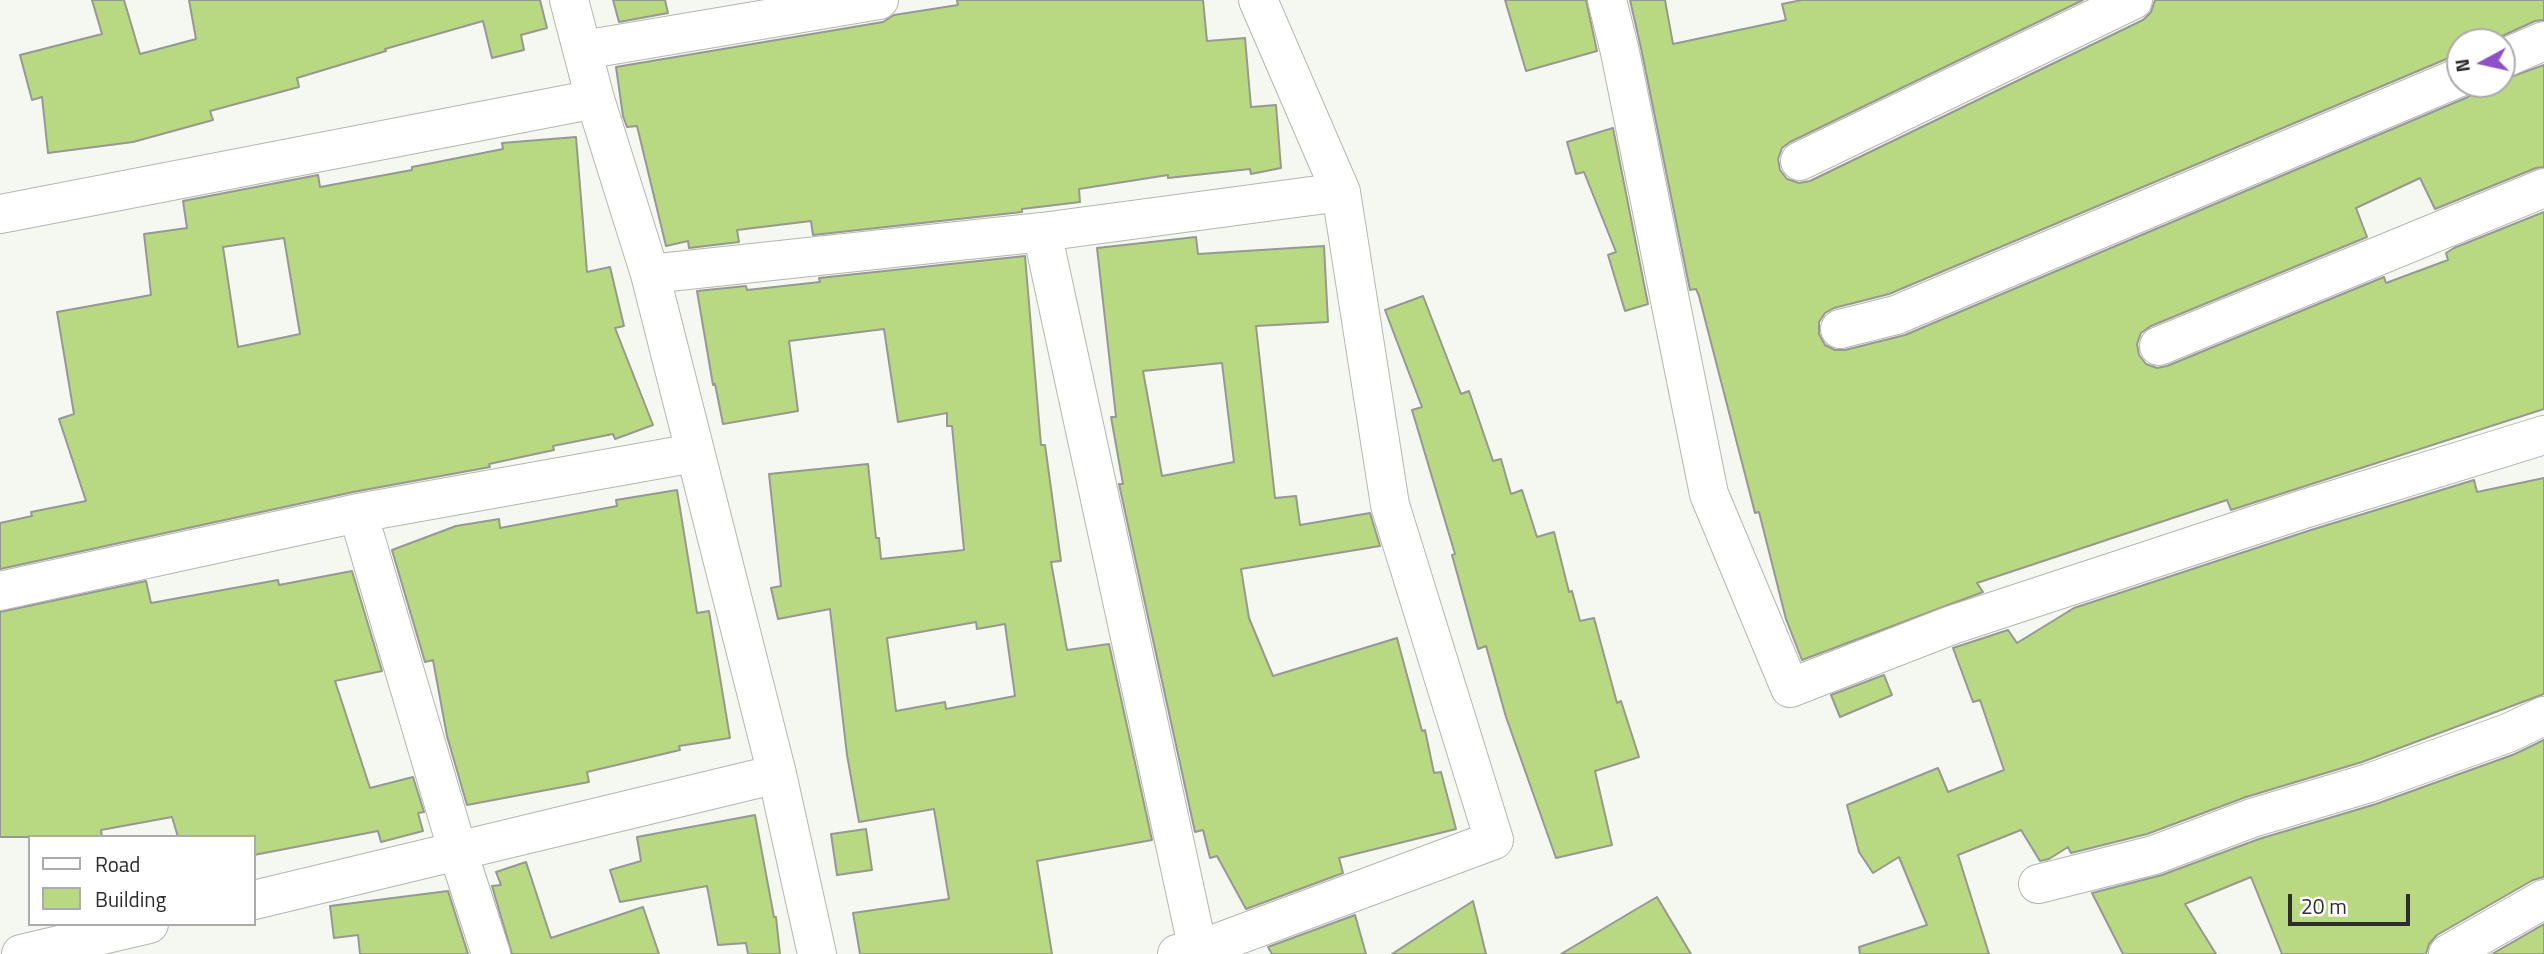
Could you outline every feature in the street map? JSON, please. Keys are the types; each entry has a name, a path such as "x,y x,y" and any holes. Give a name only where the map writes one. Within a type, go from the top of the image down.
{"street":[{"path":"569,0 595,99 650,274 777,774 817,954"},
{"path":"583,50 879,0"},
{"path":"1042,232 1187,952 1494,839 1390,505 1341,192 1258,0"},
{"path":"1607,0 1620,52 1709,494 1790,688 1952,625 2291,513 2544,435"},
{"path":"1800,161 2133,0"},
{"path":"2516,53 2544,41"},
{"path":"1840,329 1896,315 2446,83"},
{"path":"0,214 595,99"},
{"path":"2159,346 2544,188"},
{"path":"650,274 1042,232 1341,192"},
{"path":"0,591 358,513 694,453"},
{"path":"358,513 457,852 491,954"},
{"path":"2038,884 2154,855 2252,818 2369,783 2508,733 2544,716"},
{"path":"256,900 777,774"},
{"path":"2448,954 2544,899"},
{"path":"21,954 140,926"}],"building":[{"path":"92,0 124,0 140,54 196,39 189,0 540,0 547,28 521,35 524,50 492,58 483,21 297,78 299,87 210,111 213,120 133,142 48,153 42,97 32,100 20,55 102,34"},
{"path":"613,0 665,0 668,13 619,22"},
{"path":"957,0 1203,0 1207,41 1245,38 1251,107 1276,105 1281,168 1251,174 1250,169 1168,178 1168,175 1079,189 1080,202 1022,209 1022,212 813,235 811,221 737,230 739,242 689,248 688,241 666,246 637,126 627,127 623,116 616,67 883,22 894,15 958,5"},
{"path":"1505,0 1586,0 1597,51 1526,71"},
{"path":"1630,0 1665,0 1673,44 1786,20 1782,4 1802,0 2083,0 1790,142 1782,148 1778,159 1780,170 1787,179 1799,183 1810,181 2143,20 2151,12 2155,0 2544,0 2544,20 2516,30 2446,28 2446,59 1889,294 1834,308 1825,313 1819,322 1819,334 1825,345 1835,350 1905,335 2466,98 2516,98 2516,75 2544,65 2544,167 2435,209 2420,178 2356,208 2367,237 2151,326 2141,333 2137,344 2139,355 2146,364 2157,368 2167,366 2384,277 2386,283 2448,260 2446,253 2454,248 2544,212 2544,409 2231,510 2227,500 1977,583 1983,592 1802,660 1786,619 1759,512 1755,513 1699,296 1696,289 1690,290"},
{"path":"1613,128 1648,304 1625,311 1608,255 1616,252 1584,172 1576,174 1567,142"},
{"path":"576,137 587,272 610,267 624,326 615,328 653,425 615,439 613,434 553,446 554,450 489,464 490,467 353,492 0,569 0,523 32,516 31,512 86,501 59,419 74,414 57,312 151,295 144,234 187,228 183,201 318,175 320,187 503,149 502,143","holes":["284,238 300,334 238,347 223,247"]},
{"path":"1196,237 1198,254 1324,246 1328,322 1256,326 1275,498 1296,496 1300,525 1370,513 1380,546 1241,569 1249,618 1273,676 1397,638 1422,731 1425,730 1434,773 1441,772 1456,829 1339,858 1343,873 1246,909 1217,856 1210,858 1203,830 1195,832 1119,484 1123,484 1111,417 1116,417 1097,248","holes":["1222,363 1234,462 1162,476 1143,371"]},
{"path":"1025,256 1041,445 1045,445 1061,561 1051,562 1067,650 1109,644 1152,840 1037,861 1052,954 860,954 853,913 949,899 934,809 859,822 847,755 830,609 778,619 771,588 781,586 769,474 868,464 876,538 879,538 881,559 964,550 952,426 947,426 947,413 898,422 884,329 789,341 798,411 723,424 715,384 713,385 697,291 746,286 747,290 820,282 819,278","holes":["976,622 977,629 1005,624 1015,696 946,709 945,702 896,711 887,638"]},
{"path":"1423,296 1461,394 1469,391 1493,461 1501,459 1511,494 1522,490 1537,537 1554,532 1569,592 1572,591 1580,621 1594,618 1617,703 1621,701 1639,757 1595,771 1612,845 1556,858 1506,717 1486,646 1478,649 1452,555 1455,554 1412,410 1422,407 1385,310"},
{"path":"2544,478 2544,694 2362,762 2246,797 2147,834 2071,853 2068,847 2049,859 2040,861 2021,830 1958,855 1989,954 1860,954 1859,947 1927,925 1899,857 1873,873 1859,852 1847,805 1938,768 1948,792 2004,770 1980,700 1973,702 1953,648 2008,630 2017,643 2074,608 2474,480 2477,492"},
{"path":"677,490 697,613 709,611 730,738 679,746 680,750 587,772 589,782 467,805 447,736 433,660 425,662 392,550 456,526 499,519 500,528 617,506 616,500"},
{"path":"352,571 382,671 335,681 370,788 413,777 424,812 418,813 423,831 381,842 378,831 256,855 256,835 177,835 172,817 101,830 102,835 0,837 0,612 146,581 151,603 278,580 279,585"},
{"path":"1884,675 1892,695 1840,717 1831,695"},
{"path":"2544,740 2544,877 2533,880 2437,935 2429,944 2426,954 2282,954 2251,877 2185,904 2216,954 2123,954 2092,893 2162,875 2259,839 2376,804 2515,754"},
{"path":"755,815 776,917 780,954 748,954 746,943 718,945 707,886 620,902 610,870 641,861 637,837"},
{"path":"866,829 872,870 837,875 831,834"},
{"path":"526,862 551,938 643,907 659,954 512,954 492,886 501,885 496,872"},
{"path":"448,891 468,954 360,954 358,935 334,938 330,906"},
{"path":"1657,897 1691,954 1561,954 1633,911"},
{"path":"1473,901 1486,954 1392,954"},
{"path":"1355,915 1366,954 1272,954 1268,947"},
{"path":"2544,924 2544,954 2492,954"}]}
